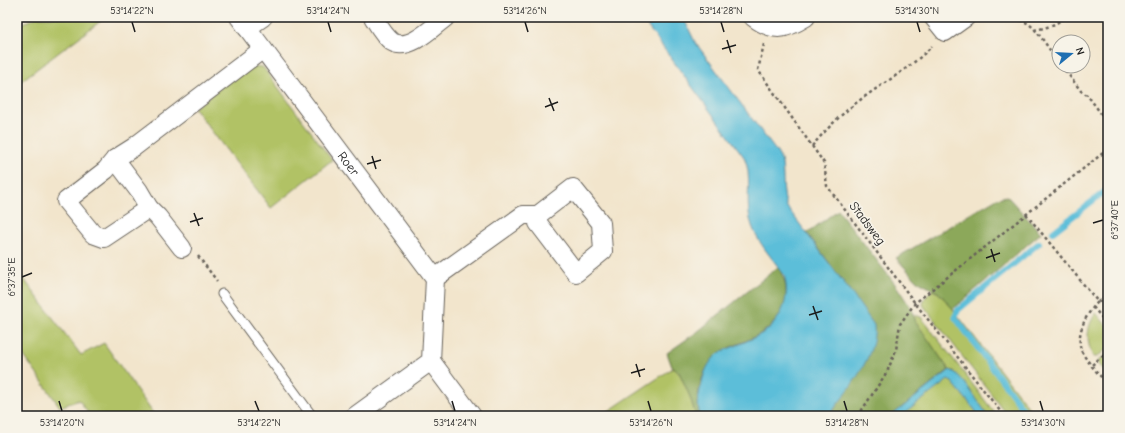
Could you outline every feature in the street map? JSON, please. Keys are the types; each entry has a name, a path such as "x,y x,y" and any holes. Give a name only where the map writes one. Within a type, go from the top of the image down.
{"street":[{"name":"Roer","path":"263,17 243,23 435,278"},
{"path":"373,17 392,42 404,44 414,41 446,17"},
{"path":"753,17 769,27 778,29 790,26 806,17"},
{"path":"933,17 945,32 966,17"},
{"path":"149,208 104,238 93,234 66,201 106,170 115,159 134,147 263,49"},
{"path":"115,159 139,190 149,208 158,217 182,248"},
{"path":"472,416 431,360 435,278 523,215 538,215"},
{"path":"355,416 431,360"}],"lane":[{"path":"222,294 312,416"}],"path":[{"path":"1014,17 1027,23 1051,52"},
{"path":"1034,30 1055,24 1065,17"},
{"name":"Stadsweg","path":"769,27 764,41 758,70 824,163 827,186 915,303 1004,416"},
{"path":"812,146 840,116 921,57 945,32"},
{"path":"1068,74 1081,91 1087,94 1092,100 1108,123"},
{"path":"858,416 887,372 896,350 900,324 915,303 1108,149"},
{"path":"1026,214 1098,302"},
{"path":"182,248 192,248 223,289 222,294"},
{"path":"1108,294 1093,307 1084,320 1080,338 1081,351 1108,385"},
{"path":"1093,307 1108,325"},
{"path":"1092,365 1108,351"}],"green space":[{"path":"37,17 106,17 17,84 17,26"},
{"path":"248,66 263,67 332,160 271,208 194,108"},
{"path":"1007,196 1041,233 953,309 939,293 917,281 896,258 997,198"},
{"path":"838,210 895,284 911,308 916,322 949,370 891,416 829,416 853,381 850,291 807,233"},
{"path":"778,267 786,288 784,307 773,324 764,331 721,352 712,360 701,383 698,400 700,416 696,416 690,397 679,372 672,367 667,353 697,332"},
{"path":"17,270 81,355 104,343 155,416 90,416 79,400 60,407 17,346"},
{"path":"932,290 939,293 953,309 1035,416 1008,416 923,305 924,299"},
{"path":"1096,313 1108,327 1108,348 1097,357 1093,357 1089,345 1088,334 1090,324"},
{"path":"913,315 921,317 997,416 986,416 985,411 954,371 949,370 916,322"},
{"path":"1108,353 1108,375 1097,362"},
{"path":"673,368 678,372 685,383 696,416 601,416"},
{"path":"946,380 952,382 975,410 978,416 901,416"}],"water":[{"path":"631,17 683,17 695,42 779,155 782,164 785,202 787,207 874,325 874,337 866,361 852,385 829,416 700,416 698,405 699,394 706,368 714,357 720,353 757,336 773,324 778,318 784,305 786,298 786,283 784,275 760,242 752,227 748,203 749,179 747,164 744,157 648,27"},
{"path":"950,370 964,381 985,411 986,416 978,416 975,410 952,382 948,380 901,416 891,416"}],"waterway":[{"path":"1053,232 1108,189"},
{"path":"1028,416 955,317 958,310 1039,243"}]}
